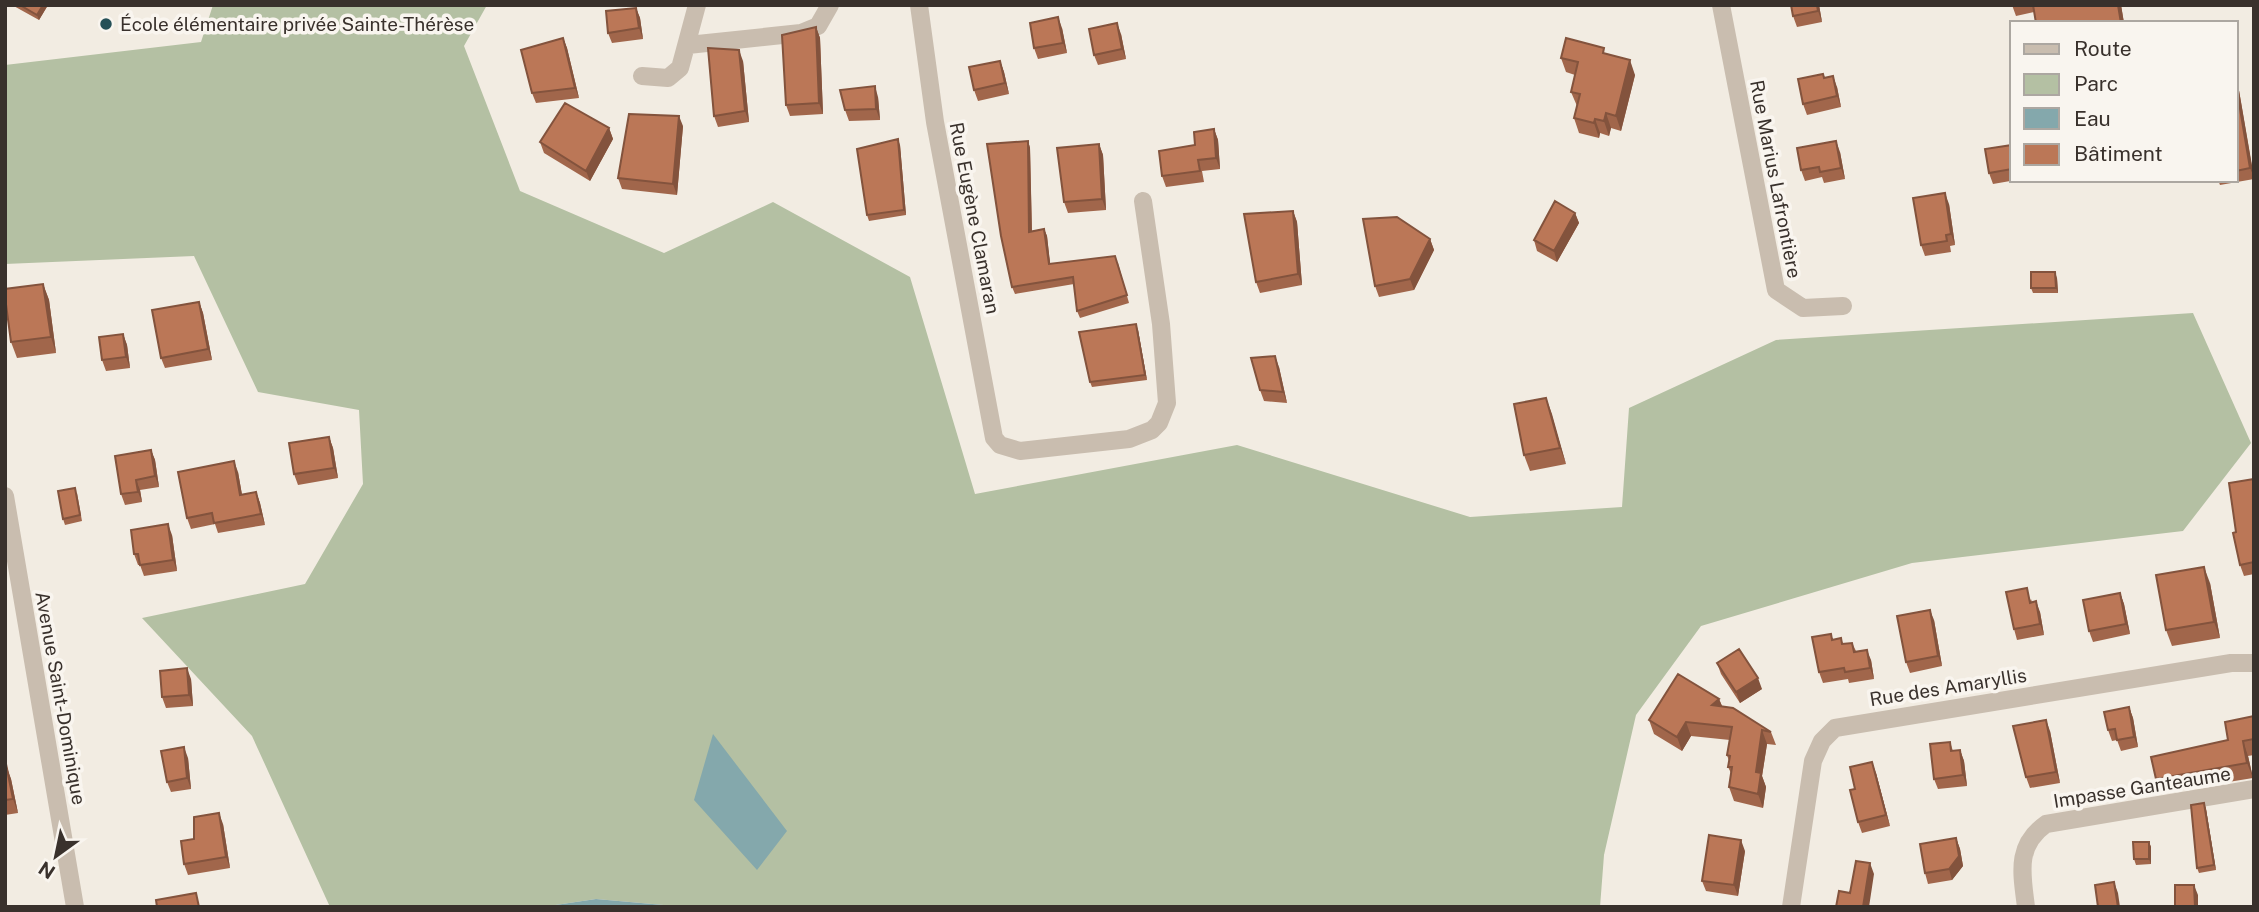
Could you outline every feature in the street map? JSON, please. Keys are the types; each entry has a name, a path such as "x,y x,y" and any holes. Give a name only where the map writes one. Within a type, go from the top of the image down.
{"street":[{"path":"642,76 659,79 674,75 680,68 697,5"},
{"path":"688,46 802,33 818,26 830,5"},
{"name":"Rue Eugène Clamaran","path":"919,5 935,122 995,438 1000,445 1020,451 1129,439 1152,430 1159,423 1167,403 1161,324 1143,201"},
{"name":"Rue Marius Lafrontière","path":"1721,5 1776,290 1803,307 1843,306"},
{"name":"Avenue Saint-Dominique","path":"5,496 75,907"},
{"name":"Rue des Amaryllis","path":"1791,907 1814,761 1822,741 1835,728 2231,663 2254,663"},
{"name":"Impasse Ganteaume","path":"2026,907 2022,855 2030,839 2046,824 2254,789"}],"green space":[{"path":"213,5 487,5 464,46 520,191 664,253 773,202 910,277 975,494 1237,445 1470,517 1622,507 1629,408 1776,340 2193,313 2251,443 2183,531 1912,563 1701,626 1636,715 1604,855 1600,907 686,907 596,899 542,907 330,907 252,736 142,618 305,584 363,484 359,410 258,392 194,256 5,264 5,65 201,42"}],"water":[{"path":"713,734 787,831 757,870 694,800"},
{"path":"596,899 686,907 542,907"}],"building":[{"path":"20,5 43,5 37,15"},
{"path":"1791,5 1817,5 1818,11 1793,16"},
{"path":"2033,5 2118,5 2121,21 2036,21"},
{"path":"636,8 639,28 608,33 606,11"},
{"path":"1058,17 1063,43 1034,48 1030,23"},
{"path":"1117,23 1122,49 1094,55 1089,29"},
{"path":"816,27 819,103 786,105 782,35"},
{"path":"563,38 575,88 532,93 521,50"},
{"path":"1566,38 1604,48 1603,53 1630,60 1616,116 1606,113 1604,121 1595,119 1594,123 1574,118 1580,94 1571,92 1578,62 1561,58"},
{"path":"708,48 739,50 745,111 714,116"},
{"path":"1000,61 1005,83 974,90 969,67"},
{"path":"1823,74 1824,78 1833,76 1837,96 1803,104 1798,79"},
{"path":"875,86 876,109 845,110 840,90"},
{"path":"2238,97 2250,168 2238,171"},
{"path":"565,103 609,128 586,171 540,142"},
{"path":"629,114 679,116 673,184 618,178"},
{"path":"1214,129 1216,158 1198,160 1200,171 1162,176 1159,151 1195,145 1194,132"},
{"path":"898,139 904,210 867,215 857,149"},
{"path":"1028,141 1029,232 1044,229 1049,264 1115,256 1127,295 1077,311 1073,277 1012,287 987,144"},
{"path":"1836,141 1841,168 1820,172 1819,167 1801,170 1797,148"},
{"path":"1099,144 1102,199 1064,202 1057,148"},
{"path":"2010,145 2010,169 1989,173 1985,149"},
{"path":"1945,193 1951,234 1946,235 1947,241 1921,245 1913,198"},
{"path":"1555,201 1575,213 1554,251 1534,240"},
{"path":"1293,211 1298,274 1256,282 1244,214"},
{"path":"1397,217 1430,239 1410,279 1375,286 1363,219"},
{"path":"2031,272 2055,272 2056,288 2031,288"},
{"path":"43,284 51,337 11,342 5,289"},
{"path":"199,302 208,349 161,358 152,310"},
{"path":"1136,324 1145,375 1090,382 1079,332"},
{"path":"123,334 126,357 102,360 99,337"},
{"path":"1275,356 1283,392 1260,390 1251,358"},
{"path":"1546,398 1560,448 1524,455 1514,404"},
{"path":"329,437 334,468 294,474 289,443"},
{"path":"151,450 155,476 136,480 138,492 121,494 115,456"},
{"path":"234,461 240,495 256,492 261,514 214,523 212,513 187,518 178,472"},
{"path":"2254,479 2254,562 2240,565 2233,533 2236,532 2229,483"},
{"path":"75,488 80,515 63,519 58,491"},
{"path":"168,524 173,560 140,565 138,554 134,554 131,530"},
{"path":"2204,567 2214,622 2166,630 2156,575"},
{"path":"2027,588 2030,603 2036,601 2040,624 2014,629 2006,592"},
{"path":"2120,593 2126,624 2089,631 2083,600"},
{"path":"1930,610 1938,656 1906,662 1897,616"},
{"path":"1831,634 1832,640 1841,638 1842,644 1852,643 1854,652 1867,650 1870,668 1819,672 1812,637"},
{"path":"1739,649 1758,678 1736,692 1717,663"},
{"path":"187,668 189,695 162,697 160,671"},
{"path":"1678,674 1719,699 1712,705 1733,708 1771,732 1762,730 1756,772 1761,773 1758,794 1729,787 1732,767 1728,767 1730,756 1727,755 1732,727 1686,722 1677,737 1649,720"},
{"path":"2129,707 2134,737 2117,740 2115,729 2108,730 2104,712"},
{"path":"2254,716 2254,739 2243,741 2247,763 2156,779 2151,757 2228,740 2225,722"},
{"path":"2046,720 2056,772 2026,777 2013,726"},
{"path":"1950,742 1951,751 1960,750 1963,775 1934,779 1930,744"},
{"path":"184,747 187,778 167,782 161,751"},
{"path":"1872,762 1886,815 1858,822 1850,790 1855,789 1850,767"},
{"path":"5,765 13,799 5,800"},
{"path":"2204,803 2214,865 2197,868 2191,805"},
{"path":"219,813 226,857 184,864 181,841 194,839 194,817"},
{"path":"1709,835 1741,840 1734,885 1702,881"},
{"path":"1956,838 1959,856 1949,869 1925,873 1920,844"},
{"path":"2133,842 2149,842 2149,859 2134,859"},
{"path":"1856,861 1870,863 1863,907 1836,907 1839,891 1850,893"},
{"path":"2114,882 2118,907 2098,907 2095,885"},
{"path":"2175,885 2194,885 2195,907 2175,907"},
{"path":"196,893 199,907 157,907 156,900"}],"place":[{"name":"École élémentaire privée Sainte-Thérèse","path":"106,24"}]}
